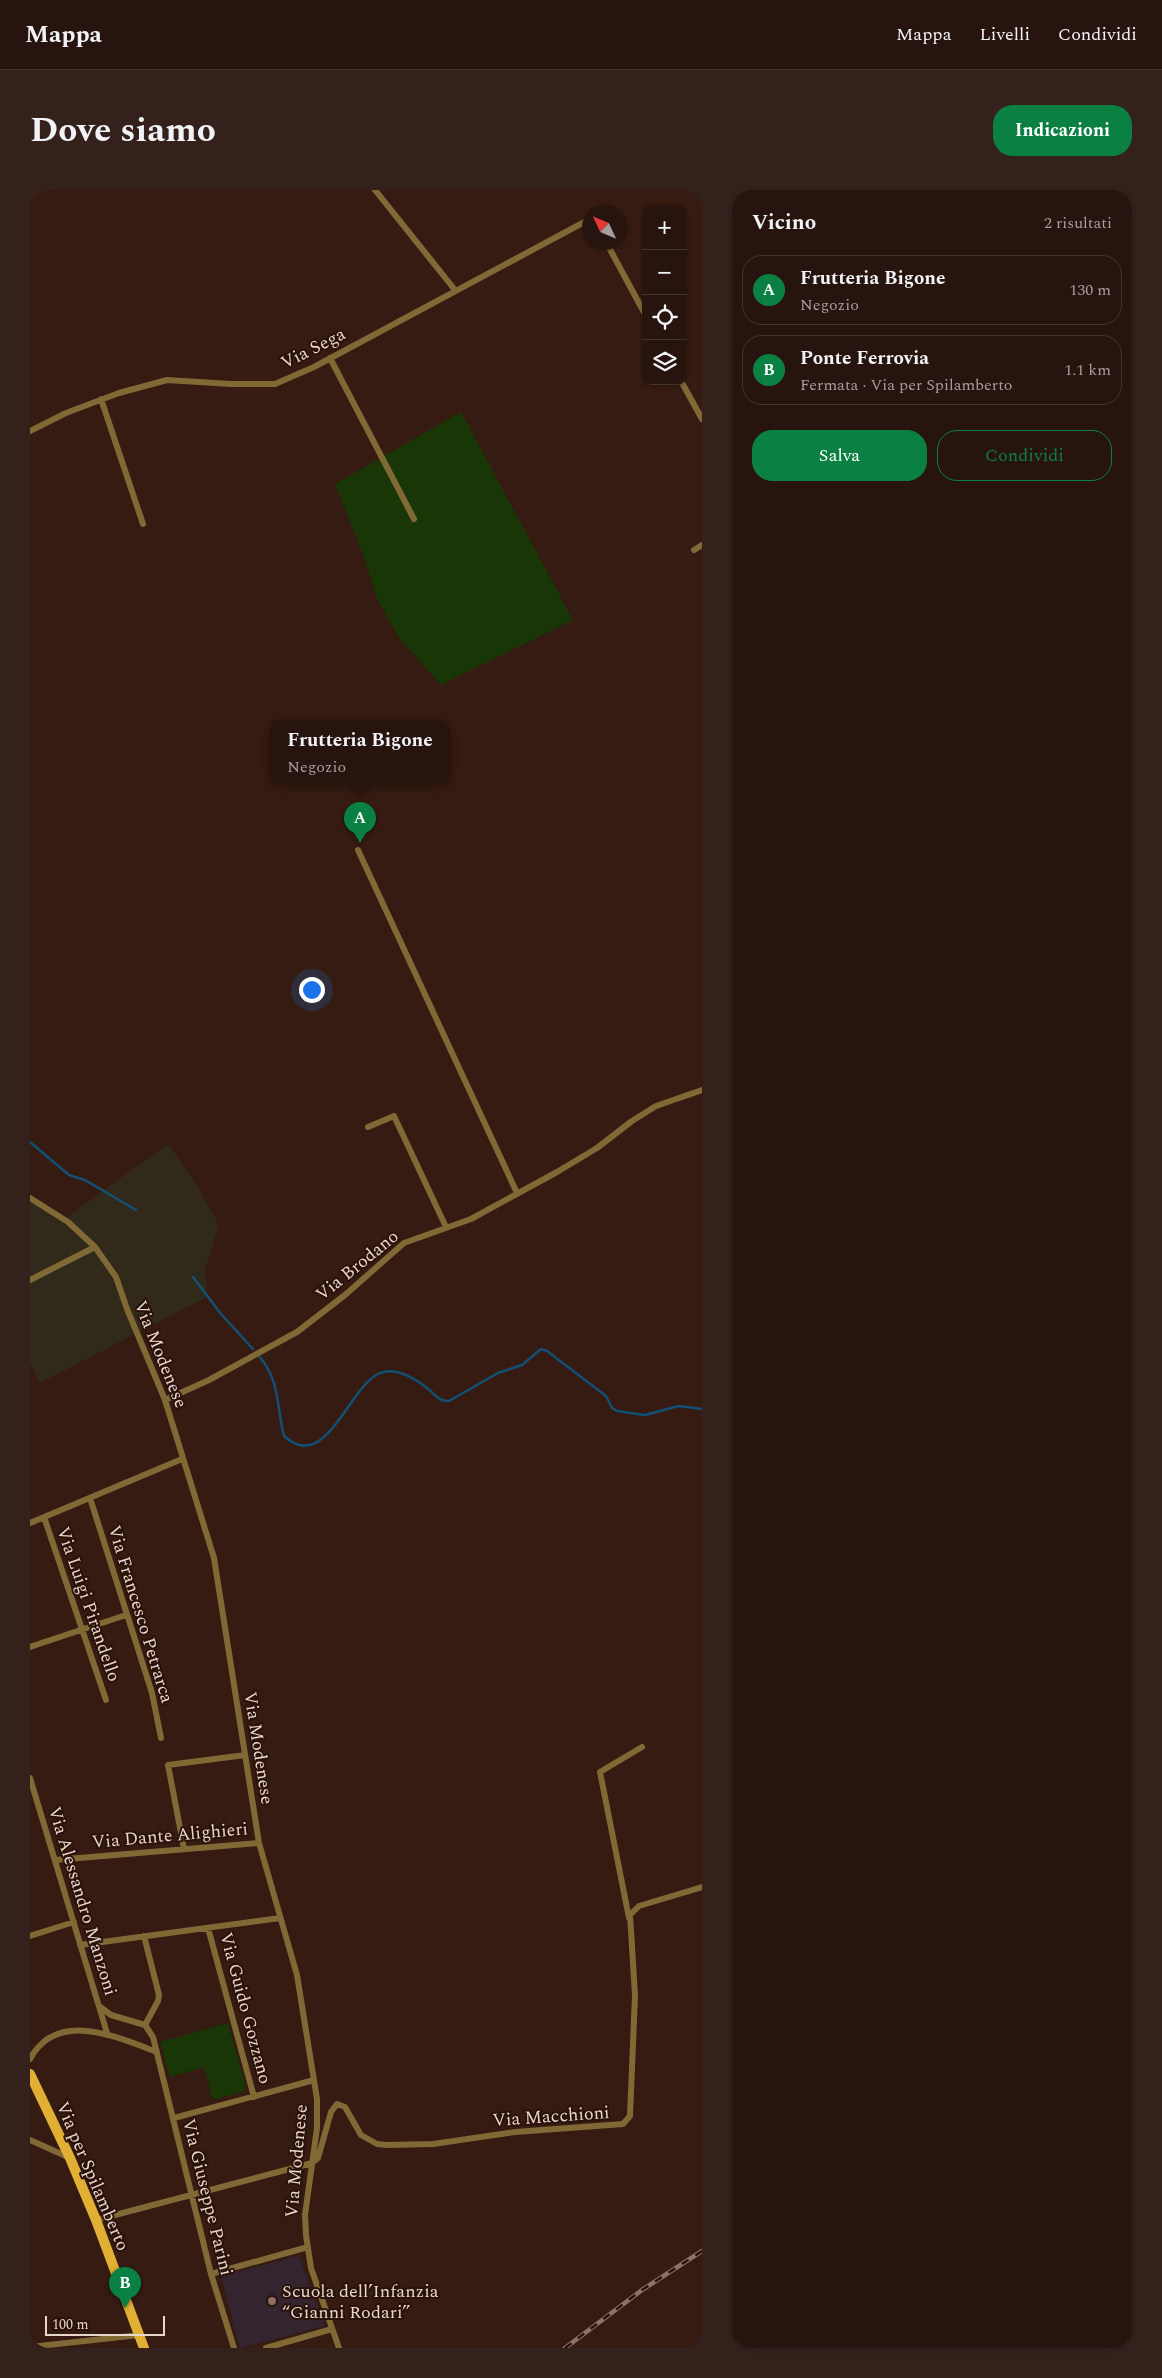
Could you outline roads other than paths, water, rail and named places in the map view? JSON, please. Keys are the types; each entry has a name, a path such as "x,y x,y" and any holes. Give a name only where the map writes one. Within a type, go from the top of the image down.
{"main road":[{"name":"Via per Spilamberto","path":"30,2074 70,2158 96,2220 144,2348"}],"street":[{"path":"375,190 455,290"},
{"name":"Via Sega","path":"30,431 66,412 101,399 167,380 232,384 275,384 330,358 582,223"},
{"path":"610,250 642,309"},
{"path":"330,358 414,519"},
{"path":"683,385 702,419"},
{"path":"101,399 143,524"},
{"path":"694,550 702,546"},
{"path":"358,850 517,1193"},
{"name":"Via Brodano","path":"165,1400 253,1357 297,1332 345,1295 404,1243 471,1219 597,1148 632,1121 656,1106 702,1090"},
{"path":"368,1127 394,1116 446,1227"},
{"name":"Via Modenese","path":"30,1198 68,1222 95,1247 116,1277 127,1309 165,1400 214,1558 259,1843 297,1975 314,2080 318,2113 305,2215 311,2268 339,2348"},
{"path":"30,1280 95,1247"},
{"path":"30,1523 182,1459"},
{"name":"Via Francesco Petrarca","path":"90,1498 152,1693 161,1738"},
{"name":"Via Luigi Pirandello","path":"44,1517 106,1700"},
{"path":"30,1647 126,1615"},
{"path":"629,1919 600,1772 642,1747"},
{"path":"184,1849 168,1765 245,1755"},
{"name":"Via Alessandro Manzoni","path":"30,1778 107,2033"},
{"name":"Via Dante Alighieri","path":"55,1860 259,1843"},
{"path":"629,1919 632,1911 639,1906 702,1888"},
{"path":"80,1945 280,1918"},
{"name":"Via Macchioni","path":"312,2163 318,2158 333,2107 339,2104 345,2107 361,2134 377,2144 386,2145 433,2144 515,2132 620,2126 626,2122 630,2116 635,1995 629,1919"},
{"path":"30,1936 74,1922"},
{"name":"Via Guido Gozzano","path":"208,1928 254,2097"},
{"path":"99,2006 111,2015 145,2024 160,1995 144,1936"},
{"name":"Via Giuseppe Parini","path":"145,2024 153,2037 174,2118 190,2194 211,2274 234,2348"},
{"path":"30,2059 42,2043 68,2032 107,2033 157,2052"},
{"path":"174,2118 314,2080"},
{"path":"30,2140 70,2158"},
{"path":"96,2220 312,2163"},
{"path":"211,2274 308,2247"},
{"path":"266,2348 332,2329"},
{"path":"30,2347 48,2347 139,2335"}],"waterway":[{"path":"30,1142 69,1175 85,1180 136,1210"},
{"path":"193,1277 221,1314 253,1349"},
{"path":"259,1356 271,1375 277,1394 284,1436 299,1445 312,1444 324,1437 356,1395 378,1374 391,1371 404,1374 422,1384 440,1399 449,1401 498,1373 522,1365 541,1349 547,1351 606,1396 612,1408 617,1411 645,1415 679,1406 702,1409"}],"railway":[{"path":"565,2348 642,2290 702,2251"}],"place":[{"name":"Frutteria Bigone","path":"360,843"},
{"name":"Scuola dell’Infanzia “Gianni Rodari”","path":"272,2301"},
{"name":"Ponte Ferrovia","path":"125,2308"}]}
